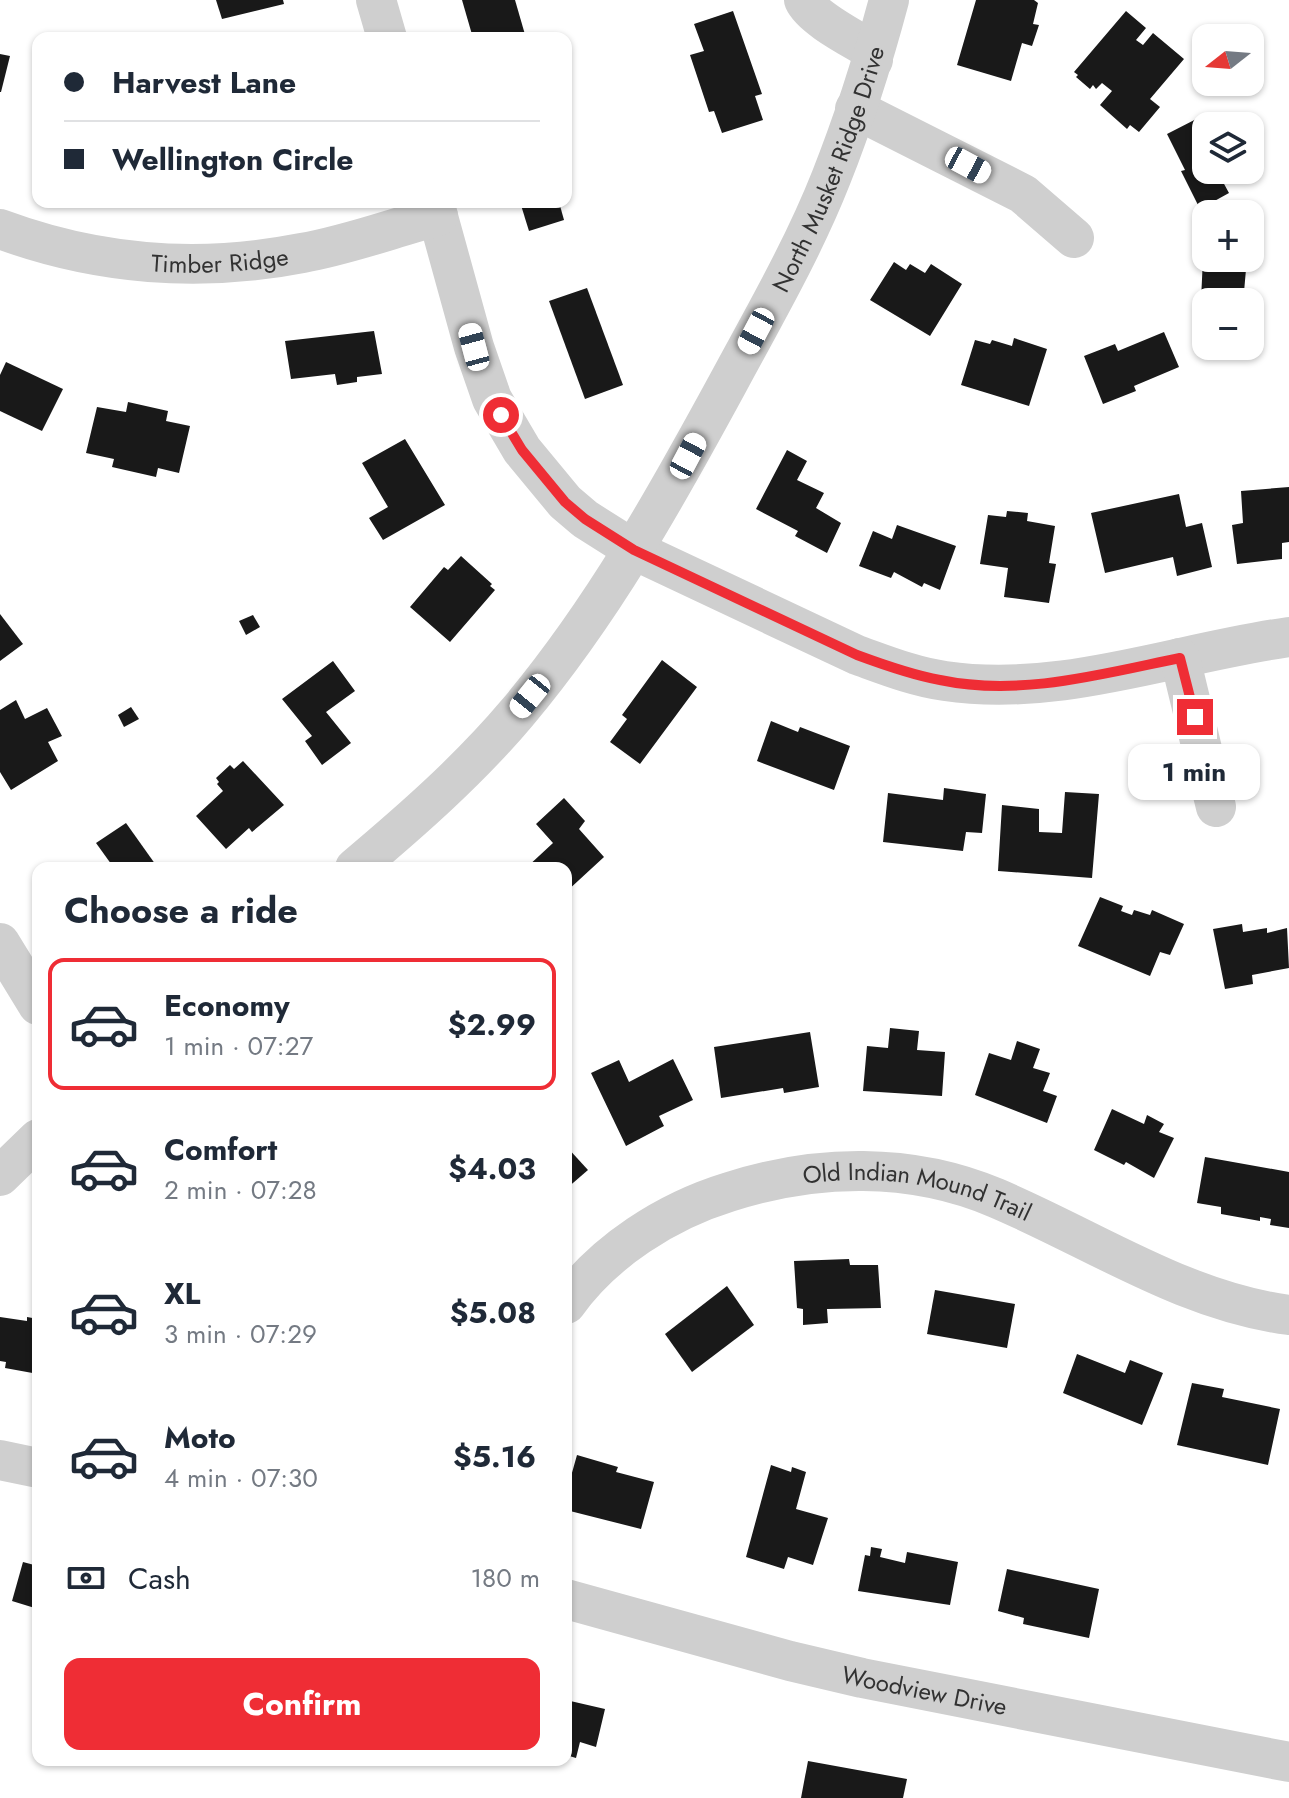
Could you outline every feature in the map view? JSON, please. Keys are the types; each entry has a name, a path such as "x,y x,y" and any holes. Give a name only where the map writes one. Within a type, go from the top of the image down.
{"street":[{"path":"376,0 385,32"},
{"path":"804,0 807,6 836,28 870,49 873,60"},
{"name":"North Musket Ridge Drive","path":"362,862 451,782 515,716 596,610 634,550 775,295 830,180 873,60 889,0"},
{"path":"855,109 1023,194 1074,238"},
{"path":"436,209 474,347 492,399 509,431 565,502 585,519 634,550 857,655 942,681 982,685 1049,683 1289,637"},
{"name":"Timber Ridge","path":"0,229 88,254 148,263 195,265 235,263 303,253 436,209"},
{"path":"1180,658 1216,807"},
{"path":"0,943 32,995"},
{"path":"0,1176 32,1145"},
{"name":"Old Indian Mound Trail","path":"572,1297 635,1238 707,1198 764,1180 830,1170 890,1171 951,1183 995,1197 1150,1272 1202,1293 1289,1315"},
{"path":"0,1460 32,1467"},
{"name":"Woodview Drive","path":"572,1601 862,1678 1289,1762"}],"building":[{"path":"216,0 283,0 284,4 222,19"},
{"path":"462,0 515,0 524,32 471,32"},
{"path":"976,0 1034,0 1038,3 1033,24 1039,25 1032,46 1022,43 1011,81 957,65"},
{"path":"733,11 762,94 755,96 763,120 722,133 714,111 709,112 690,55 704,51 694,24"},
{"path":"1126,11 1146,28 1136,40 1143,45 1153,33 1184,59 1150,99 1160,107 1139,132 1130,125 1127,129 1100,105 1112,91 1102,83 1096,89 1093,85 1090,89 1074,72"},
{"path":"0,54 10,56 1,92 0,92"},
{"path":"1192,121 1192,184 1224,184 1229,193 1216,200 1196,200 1167,134"},
{"path":"522,208 561,208 564,220 529,231"},
{"path":"894,262 906,270 910,264 925,273 931,264 962,284 930,336 870,300"},
{"path":"1202,272 1246,272 1244,288 1202,288"},
{"path":"587,288 623,385 585,399 549,301"},
{"path":"374,331 382,374 357,377 357,382 337,385 335,374 291,379 285,341"},
{"path":"1164,332 1179,367 1134,386 1136,391 1103,404 1084,356 1115,344 1118,351"},
{"path":"1014,338 1047,349 1029,406 961,385 975,340 990,344 992,340 1012,346"},
{"path":"6,362 63,389 42,431 0,411 0,375"},
{"path":"128,402 168,411 166,421 190,426 179,473 158,468 156,477 112,467 114,459 86,453 97,407 126,412"},
{"path":"405,439 445,505 383,540 369,518 388,507 362,463"},
{"path":"787,450 807,461 797,480 824,493 816,508 841,523 827,553 795,536 798,531 756,509"},
{"path":"1289,487 1289,542 1282,543 1282,559 1237,564 1232,525 1243,523 1241,491"},
{"path":"1179,494 1186,527 1202,523 1212,567 1177,576 1173,557 1105,573 1091,513"},
{"path":"1007,511 1028,513 1027,521 1055,526 1049,563 1056,564 1049,603 1004,597 1008,568 980,564 988,515 1006,517"},
{"path":"897,525 956,546 940,590 924,583 922,587 894,572 891,578 859,566 873,531 892,539"},
{"path":"461,556 495,590 450,642 410,607 444,567 448,570"},
{"path":"0,614 23,644 0,661"},
{"path":"253,615 260,627 246,635 239,621"},
{"path":"662,660 697,687 640,764 610,742 627,719 622,715"},
{"path":"333,661 355,691 326,712 351,743 322,765 305,741 312,736 282,699"},
{"path":"16,700 25,719 47,708 62,736 48,742 58,761 11,790 0,772 0,710"},
{"path":"131,707 139,719 124,727 118,715"},
{"path":"771,721 798,732 800,727 850,746 834,790 757,761"},
{"path":"243,761 284,805 252,832 249,828 226,849 196,816 223,791 216,778 230,765 234,769"},
{"path":"944,788 986,794 982,833 966,832 963,851 883,842 888,793 943,800"},
{"path":"1065,792 1099,794 1092,878 998,871 1002,805 1039,809 1039,832 1062,833"},
{"path":"564,798 585,821 579,829 604,857 572,886 572,862 532,862 553,843 536,824"},
{"path":"126,823 154,862 110,862 96,843"},
{"path":"1100,897 1123,906 1121,911 1132,915 1134,910 1150,915 1152,910 1184,924 1170,955 1160,952 1150,976 1078,946"},
{"path":"1242,924 1243,932 1267,928 1267,933 1287,928 1289,968 1252,975 1253,984 1225,989 1213,929"},
{"path":"890,1028 919,1031 917,1050 945,1052 942,1096 863,1091 867,1046 888,1048"},
{"path":"810,1032 819,1087 784,1093 783,1088 721,1098 714,1047"},
{"path":"1017,1041 1040,1049 1033,1068 1050,1073 1043,1091 1057,1096 1047,1123 975,1095 989,1053 1011,1060"},
{"path":"673,1059 693,1100 659,1116 664,1126 626,1146 591,1073 619,1060 629,1082"},
{"path":"1112,1109 1144,1124 1147,1115 1164,1124 1159,1132 1174,1138 1154,1178 1126,1162 1124,1165 1094,1150"},
{"path":"572,1153 588,1170 572,1184"},
{"path":"1205,1157 1289,1172 1289,1228 1270,1225 1271,1219 1260,1217 1260,1221 1221,1214 1221,1207 1197,1203"},
{"path":"849,1259 850,1265 878,1265 881,1308 827,1309 828,1323 803,1325 803,1309 797,1308 794,1261"},
{"path":"727,1286 754,1325 692,1372 665,1334"},
{"path":"935,1290 1015,1304 1007,1348 927,1334"},
{"path":"0,1317 27,1321 27,1317 32,1318 32,1373 5,1368 6,1362 0,1361"},
{"path":"1077,1354 1125,1373 1130,1360 1163,1373 1142,1425 1063,1393"},
{"path":"1192,1383 1224,1389 1222,1397 1280,1409 1268,1465 1177,1445"},
{"path":"577,1455 618,1467 616,1472 654,1482 641,1529 572,1512 572,1473"},
{"path":"771,1465 791,1472 792,1467 806,1472 796,1509 828,1518 813,1565 788,1557 784,1569 746,1557"},
{"path":"871,1547 882,1549 880,1557 905,1563 907,1552 958,1562 950,1605 858,1591 865,1555 870,1556"},
{"path":"23,1562 32,1564 32,1607 12,1601"},
{"path":"1007,1569 1099,1589 1089,1638 1023,1624 1024,1618 998,1611"},
{"path":"572,1701 605,1709 596,1747 580,1742 576,1758 572,1757"},
{"path":"808,1761 907,1779 903,1798 801,1798"}],"route":[{"path":"501,415 522,450 565,502 585,519 634,550 857,655 942,681 1021,686 1090,677 1180,658 1195,717"}]}
